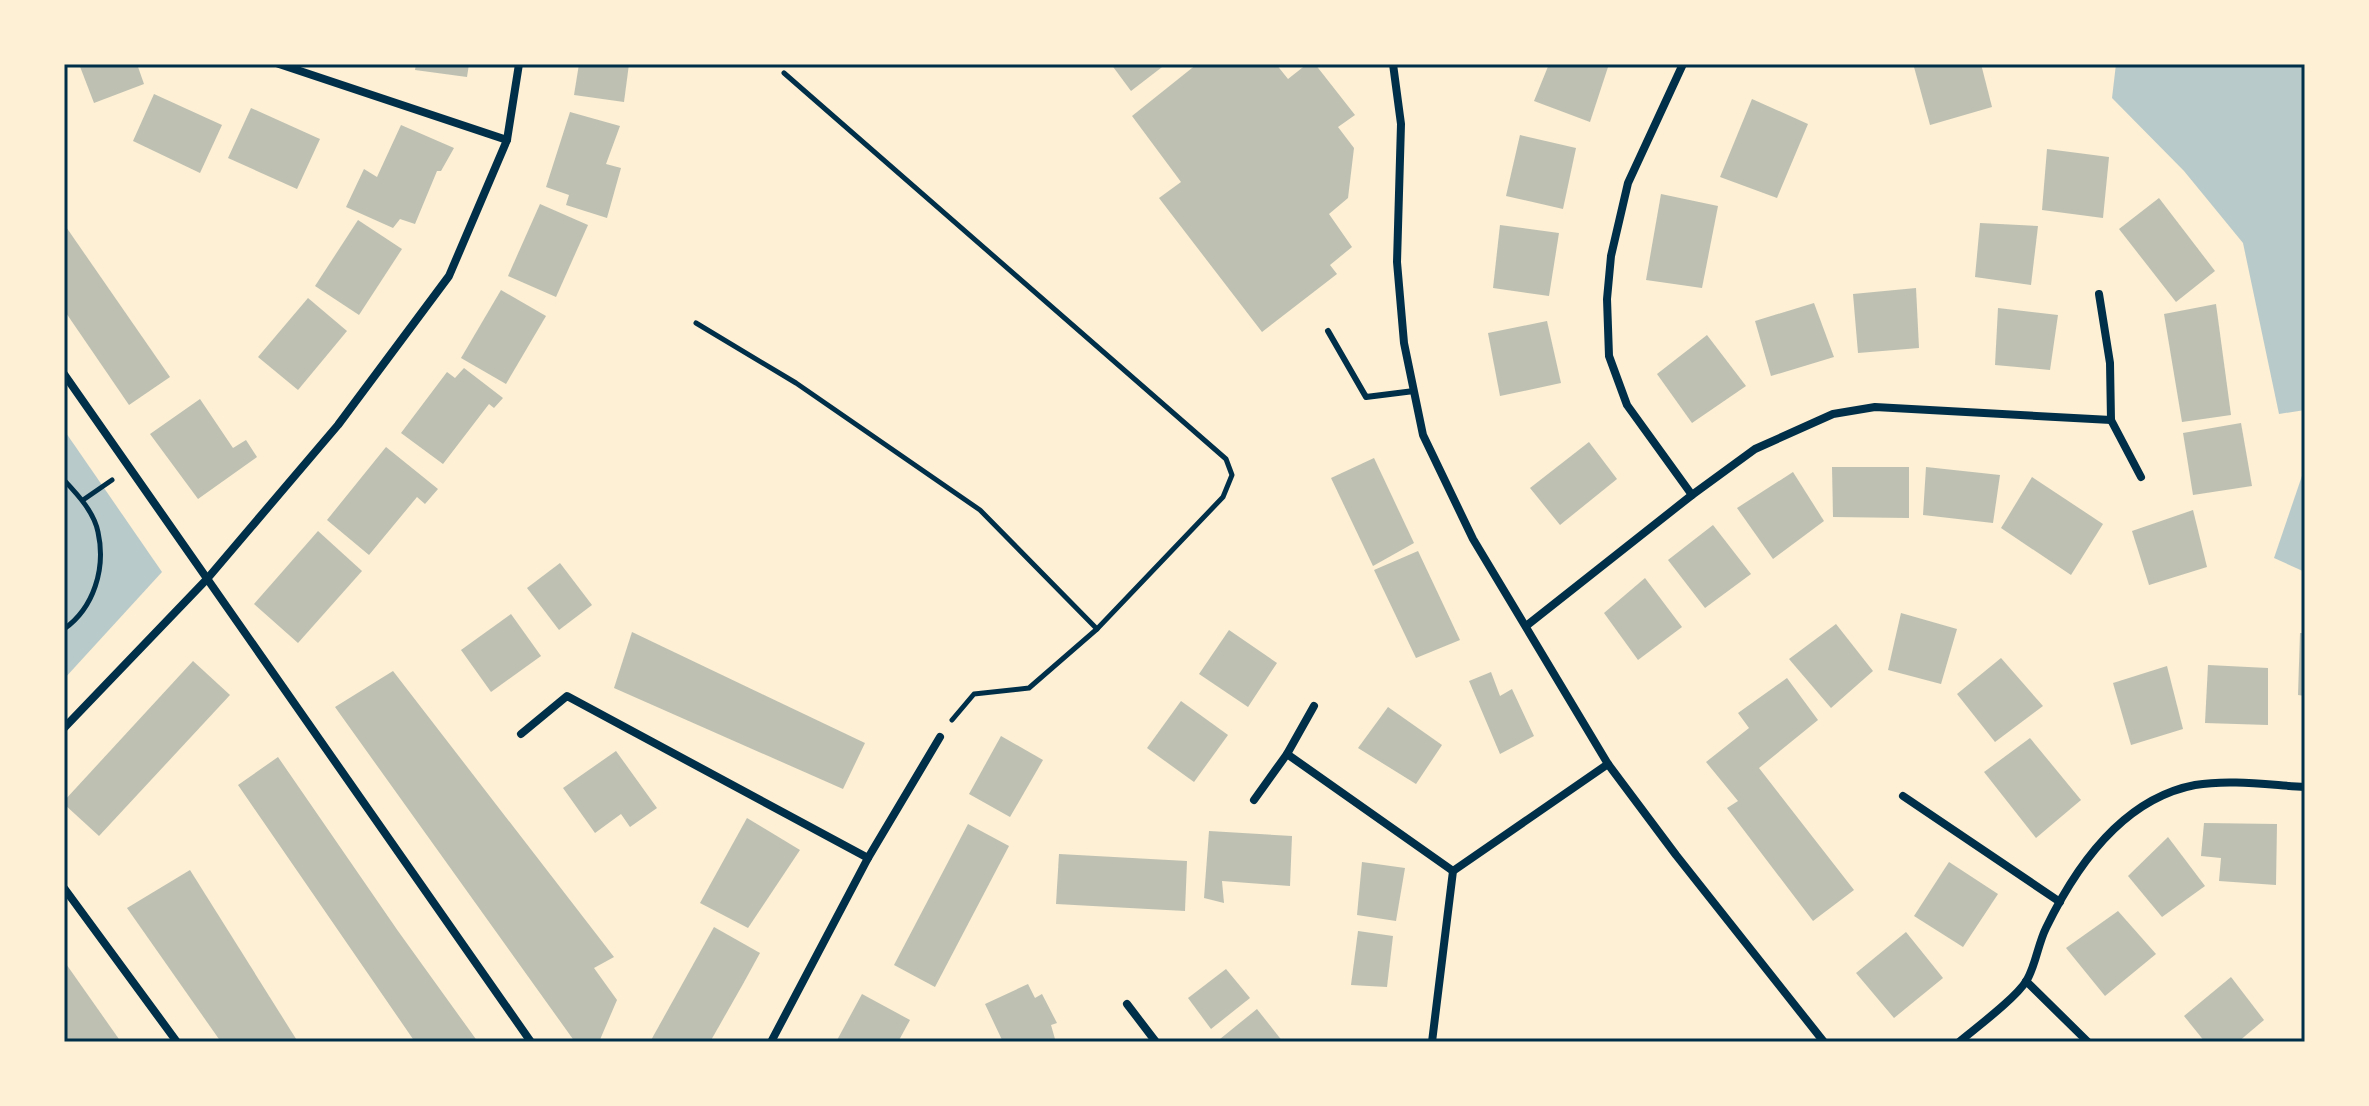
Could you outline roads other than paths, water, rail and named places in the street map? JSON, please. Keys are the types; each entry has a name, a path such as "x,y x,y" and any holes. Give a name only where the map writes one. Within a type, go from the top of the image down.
{"street":[{"path":"279,64 507,140"},
{"path":"64,728 207,579 338,425 449,276 507,140 519,64"},
{"path":"1393,64 1401,124 1397,262 1404,343 1423,435 1473,539 1608,764 1824,1042"},
{"path":"1683,64 1628,183 1611,256 1607,299 1609,356 1627,405 1692,495"},
{"path":"2099,294 2110,363 2111,420 2141,477"},
{"path":"64,374 531,1042"},
{"path":"1526,626 1755,449 1833,414 1875,407 2111,420"},
{"path":"521,734 567,696 868,858"},
{"path":"1254,800 1287,754 1314,706"},
{"path":"771,1042 868,858 940,737"},
{"path":"1287,754 1453,871"},
{"path":"1432,1042 1453,871 1608,764"},
{"path":"1959,1042 2026,981 2045,930 2082,865 2105,837 2130,815 2163,794 2196,785 2227,783 2305,787"},
{"path":"1903,796 2060,902"},
{"path":"64,888 177,1042"},
{"path":"2026,981 2088,1042"},
{"path":"1127,1004 1156,1042"}],"lane":[{"path":"1328,331 1366,397 1414,391"}]}
